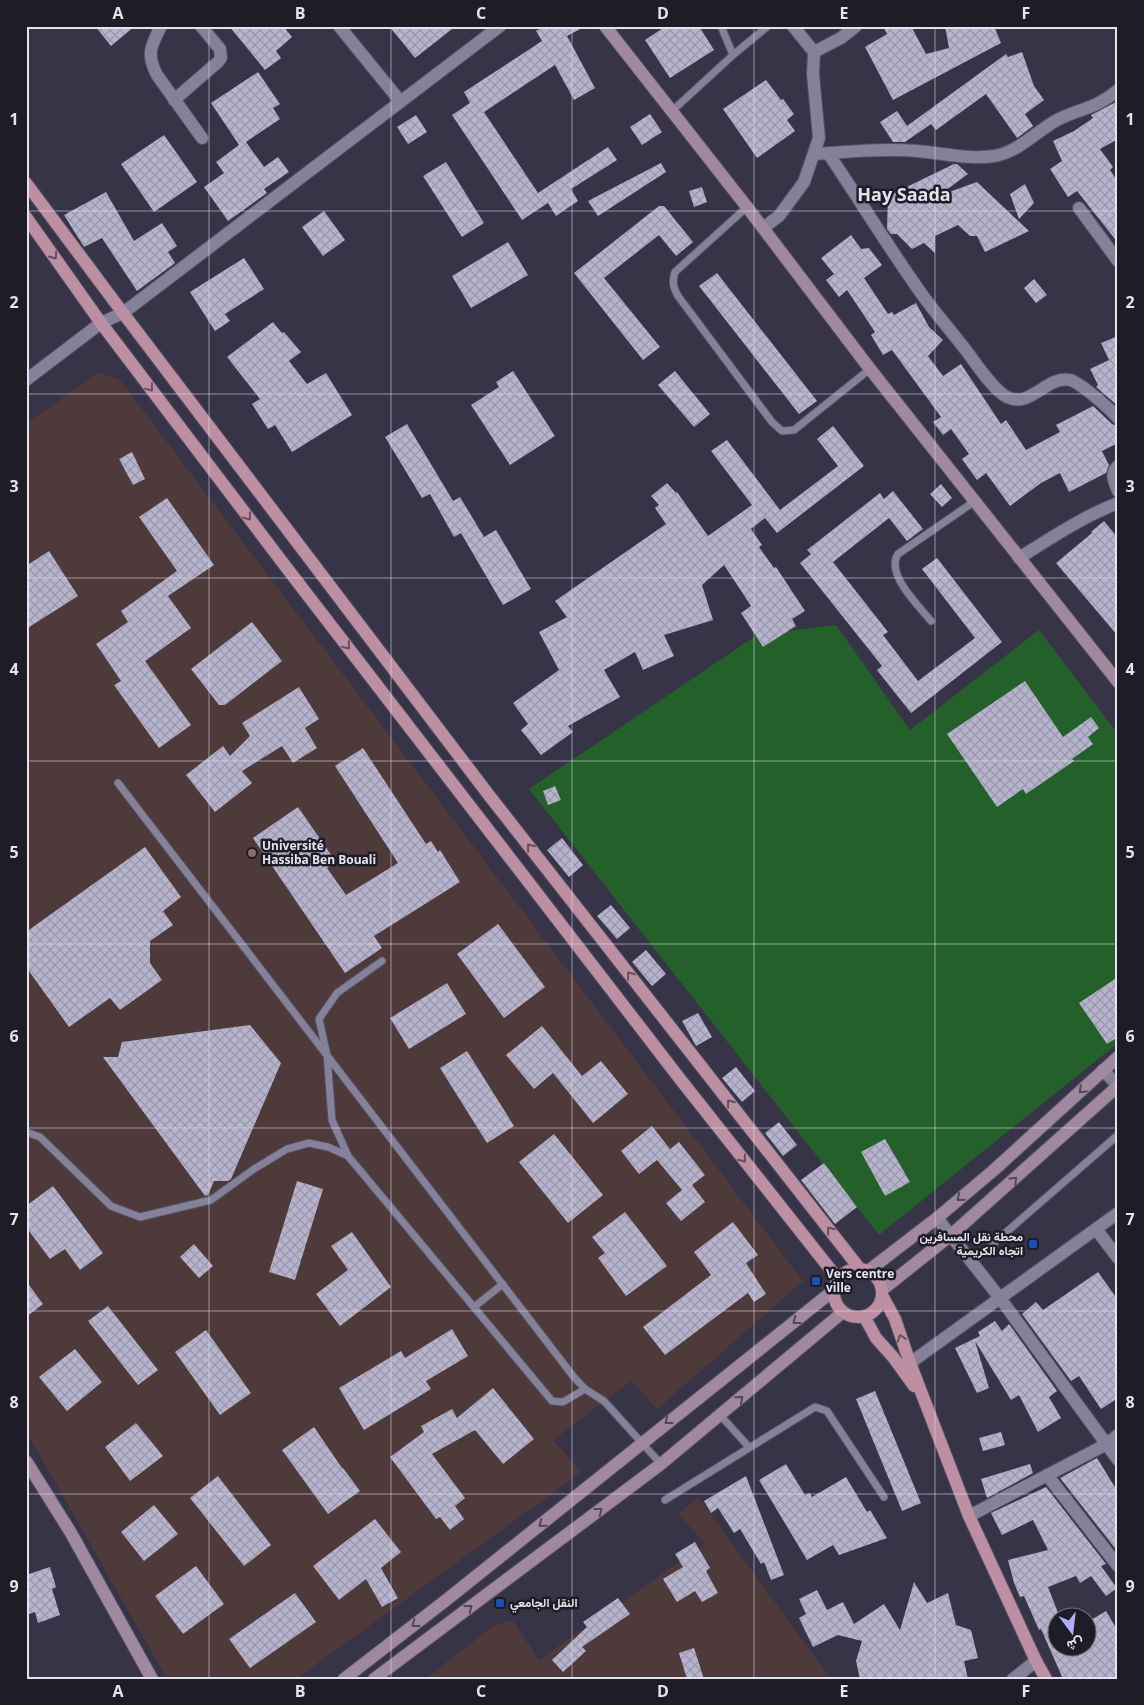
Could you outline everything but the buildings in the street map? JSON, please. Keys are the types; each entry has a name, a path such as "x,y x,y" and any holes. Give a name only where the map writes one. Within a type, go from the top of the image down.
{"main road":[{"path":"605,26 764,228 870,369 1118,682"},
{"path":"26,182 123,313 488,794 864,1270 878,1280 895,1319 969,1516 1046,1679"},
{"path":"26,217 102,323 286,567 836,1285 836,1303 844,1312 853,1316 870,1314 878,1306 882,1292 951,1235 1118,1086"},
{"path":"344,1679 445,1601 836,1285 844,1273 852,1270 864,1270 937,1218 1038,1131 1118,1057"},
{"path":"374,1679 661,1464 844,1312"},
{"path":"864,1316 876,1338 893,1357 925,1400"},
{"path":"26,1461 71,1533 152,1679"}],"street":[{"path":"161,26 151,48 150,58 156,75 202,138"},
{"path":"174,100 221,58 220,49 200,26"},
{"path":"339,26 400,102"},
{"path":"26,380 102,323 123,313 500,26"},
{"path":"764,228 779,216 800,189 819,138 813,74 814,52 793,26"},
{"path":"814,52 841,38 856,26"},
{"path":"814,154 885,150 916,151 968,157 994,156 1015,148 1059,119 1103,102 1118,90"},
{"path":"828,153 914,284 987,377 1005,396 1012,400 1020,400 1051,384 1062,380 1071,380 1079,384 1118,418"},
{"path":"1079,208 1118,261"},
{"path":"1019,558 1117,499 1113,474 1118,466"},
{"path":"1103,1070 1118,1086"},
{"path":"910,1363 1118,1213"},
{"path":"937,1218 1000,1298 1118,1460"},
{"path":"1096,1229 1118,1258"},
{"path":"969,1516 1106,1445 1118,1435"},
{"path":"1047,1475 1118,1566"},
{"path":"1014,1679 1036,1661"}],"lane":[{"path":"721,26 733,55"},
{"path":"672,111 768,26"},
{"path":"747,207 675,272 672,280 673,288 678,296 772,422 782,431 794,430 870,369"},
{"path":"931,621 902,584 895,572 894,560 898,554 975,501"},
{"path":"118,783 585,1389 604,1401 661,1464"},
{"path":"382,961 337,993 319,1019 327,1055 332,1120 348,1156 552,1401 564,1402 585,1389"},
{"path":"26,1132 40,1137 112,1206 140,1217 211,1200 254,1169 288,1149 309,1143 328,1147 348,1156"},
{"path":"972,1262 1118,1135"},
{"path":"474,1307 503,1284"},
{"path":"665,1500 815,1407 828,1410 884,1497"},
{"path":"720,1415 749,1447"}],"shaded area":[{"name":"Université Hassiba Ben Bouali","path":"99,372 120,380 803,1281 657,1409 631,1381 553,1440 582,1472 296,1679 167,1679 26,1431 26,424"},
{"path":"698,1497 831,1679 425,1679 496,1624 513,1621 539,1660 705,1544 678,1514"}],"green space":[{"path":"836,625 910,730 1039,630 1118,734 1118,1043 879,1235 529,789 757,635"}],"place":[{"name":"Université Hassiba Ben Bouali","path":"252,853"},
{"name":"محطة نقل المسافرين اتجاه الكريمية","path":"1033,1244"},
{"name":"Vers centre ville","path":"816,1281"},
{"name":"النقل الجامعي","path":"500,1603"}],"district":[{"name":"Hay Saada","path":"904,195"}]}
